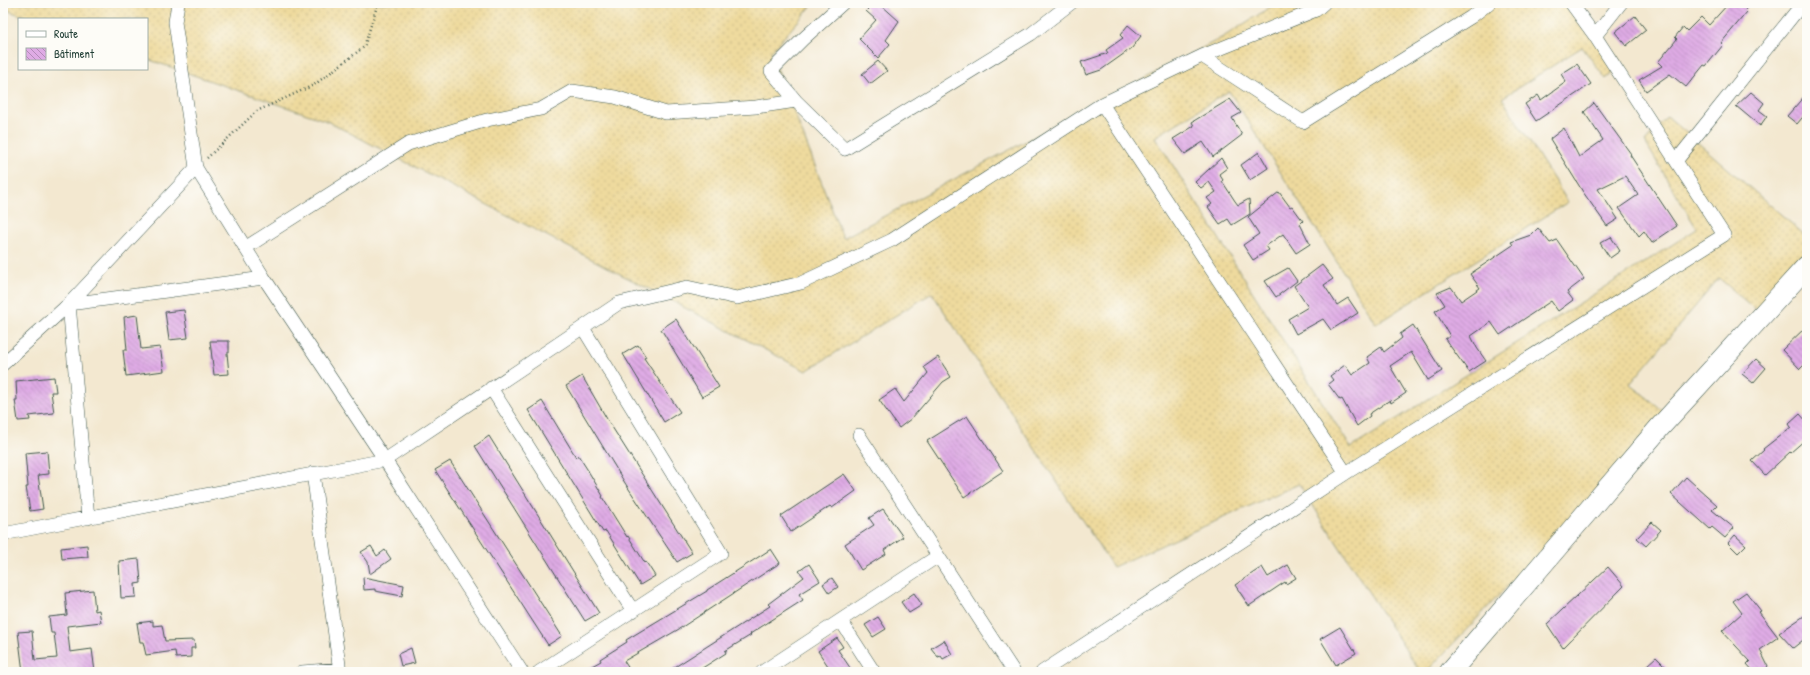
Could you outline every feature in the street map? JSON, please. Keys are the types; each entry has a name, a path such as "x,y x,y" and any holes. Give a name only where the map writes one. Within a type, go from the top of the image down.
{"main road":[{"path":"1450,672 1660,427 1807,266"}],"street":[{"path":"178,3 175,22 196,168 264,278 385,460 522,672"},
{"path":"843,3 803,39 771,71 796,101 845,149 1031,34 1071,3"},
{"path":"3,534 385,460 619,303 687,287 737,298 801,283 892,240 1102,104 1202,56 1316,10 1324,3"},
{"path":"1202,56 1303,122 1471,17 1489,3"},
{"path":"1042,672 1346,473 1724,235 1595,36 1571,3"},
{"path":"1595,36 1621,3"},
{"path":"1676,161 1803,3"},
{"path":"245,248 408,144 487,120 541,109 572,91 615,97 666,113 756,106 796,101"},
{"path":"1102,104 1346,473"},
{"path":"3,364 68,304 196,168"},
{"path":"68,304 264,278"},
{"path":"68,304 88,518"},
{"path":"539,672 721,553 583,328"},
{"path":"491,388 633,611"},
{"path":"859,435 1014,672"},
{"path":"302,672 340,671 313,473"},
{"path":"762,672 938,556"},
{"path":"841,621 874,672"}],"path":[{"path":"196,168 257,111 314,85 364,47 378,3"}],"sand":[{"path":"3,3 814,3 771,52 843,238 1223,37 1277,3 1580,3 1622,64 1606,79 1582,47 1502,98 1568,202 1376,324 1229,91 1155,137 1351,448 1697,229 1645,142 1667,116 1807,237 1807,252 1759,313 1719,278 1630,384 1670,416 1426,672 1420,672 1299,484 1113,567 932,293 806,371 327,121 148,59 148,18 29,18 3,9"}],"building":[{"path":"861,3 879,3 899,21 886,40 890,44 878,58 859,39 876,20 866,11 868,9"},
{"path":"1729,3 1750,3 1745,10 1747,12 1721,43 1723,45 1706,66 1704,65 1686,87 1670,74 1646,91 1639,80 1662,66 1658,62 1677,39 1675,37 1683,27 1687,31 1701,17 1709,25"},
{"path":"1635,16 1646,30 1626,46 1615,32"},
{"path":"1128,25 1141,36 1132,48 1101,70 1086,75 1081,62 1108,53 1106,50 1123,38 1120,35"},
{"path":"878,61 887,71 870,84 862,74"},
{"path":"1577,64 1591,84 1536,121 1525,104 1538,95 1541,100 1566,82 1561,74"},
{"path":"1751,92 1764,103 1759,110 1767,116 1760,126 1736,106"},
{"path":"1807,93 1807,112 1797,124 1787,116"},
{"path":"1230,99 1241,113 1232,118 1242,135 1213,157 1203,142 1185,154 1173,139 1194,126 1192,122"},
{"path":"1594,103 1631,154 1630,155 1677,226 1652,243 1644,231 1639,236 1619,208 1638,195 1625,176 1598,189 1618,219 1607,226 1583,192 1550,139 1564,128 1579,157 1603,140 1584,112"},
{"path":"1259,152 1268,168 1250,180 1241,165"},
{"path":"1221,158 1227,168 1219,174 1235,201 1238,205 1249,199 1250,214 1232,225 1228,219 1220,224 1208,207 1212,204 1207,198 1216,192 1209,182 1201,188 1195,182"},
{"path":"1279,192 1303,221 1300,224 1310,244 1296,253 1283,234 1266,246 1269,250 1253,260 1243,245 1259,234 1248,217"},
{"path":"1538,228 1550,243 1557,240 1584,279 1567,292 1573,300 1558,311 1551,301 1500,335 1491,322 1471,336 1486,361 1469,372 1445,339 1450,336 1435,311 1445,305 1437,293 1451,287 1461,301 1480,288 1470,274 1513,245 1511,242 1531,235"},
{"path":"1611,237 1620,251 1610,258 1600,243"},
{"path":"1322,265 1333,279 1324,285 1337,305 1348,298 1358,313 1331,330 1323,319 1296,334 1288,319 1308,307 1294,286"},
{"path":"1288,268 1297,281 1276,297 1265,281"},
{"path":"184,310 188,338 169,340 165,312"},
{"path":"137,315 141,349 160,347 164,371 126,376 123,350 127,350 124,317"},
{"path":"676,319 719,387 702,397 661,329"},
{"path":"1413,325 1442,371 1428,380 1411,352 1390,366 1406,393 1391,403 1390,400 1369,414 1370,416 1357,426 1342,399 1340,400 1328,384 1333,380 1330,376 1345,365 1352,375 1370,363 1367,357 1381,347 1384,352 1402,338 1400,334"},
{"path":"1807,326 1807,362 1800,369 1782,350"},
{"path":"210,341 229,341 229,353 227,353 229,374 214,375"},
{"path":"638,345 646,357 644,358 680,412 664,422 623,354"},
{"path":"938,357 951,377 943,382 912,418 899,428 879,400 895,389 904,402 928,373 924,367"},
{"path":"1756,359 1766,368 1753,383 1742,374"},
{"path":"582,376 607,419 692,553 677,562 625,483 566,386"},
{"path":"54,377 56,392 51,392 54,413 29,416 30,420 18,421 15,400 17,400 16,381"},
{"path":"542,401 576,457 578,455 587,469 603,496 602,497 627,537 628,536 655,576 640,585 606,531 603,532 528,410"},
{"path":"1800,414 1807,422 1807,438 1765,475 1752,461 1764,450 1763,449 1791,427 1789,424"},
{"path":"967,416 1003,471 964,497 927,441"},
{"path":"489,436 599,613 585,621 475,446"},
{"path":"47,451 49,474 38,475 43,509 30,511 26,487 28,487 25,453"},
{"path":"450,461 562,636 548,645 435,470"},
{"path":"844,474 856,491 832,508 830,506 791,532 781,516"},
{"path":"1686,477 1717,505 1712,510 1734,528 1725,538 1712,527 1710,529 1671,494"},
{"path":"883,509 903,537 884,550 886,554 861,570 845,544 874,525 869,518"},
{"path":"1652,522 1661,530 1646,546 1637,538"},
{"path":"1735,535 1746,545 1738,553 1728,543"},
{"path":"87,545 88,557 62,559 61,548"},
{"path":"371,546 377,556 385,550 391,559 370,574 368,562 361,552"},
{"path":"771,549 780,563 679,629 624,661 631,672 581,672 601,661 600,659 627,642 626,640 707,591"},
{"path":"139,559 141,583 135,584 136,597 121,598 119,561"},
{"path":"809,564 820,581 799,594 803,600 750,634 751,635 725,651 726,653 696,672 667,672 770,606 768,604 804,577 799,571"},
{"path":"1288,565 1296,578 1286,584 1285,582 1249,606 1235,585 1262,567 1268,577"},
{"path":"1608,567 1624,586 1563,648 1547,624"},
{"path":"363,577 404,585 402,596 375,591 375,589 364,590"},
{"path":"832,578 838,587 829,593 823,584"},
{"path":"93,590 95,611 99,610 101,622 67,626 70,652 92,649 95,672 23,672 18,632 32,631 35,660 57,658 54,633 51,633 49,617 67,615 65,593"},
{"path":"1746,592 1761,611 1759,612 1778,637 1760,650 1768,666 1763,672 1754,672 1747,664 1750,661 1722,631 1742,613 1733,601"},
{"path":"914,593 922,605 909,613 901,602"},
{"path":"1807,614 1807,637 1793,648 1779,633"},
{"path":"878,617 886,629 873,637 865,625"},
{"path":"153,621 153,626 162,625 165,641 194,640 195,648 191,648 191,657 176,658 175,651 146,655 143,642 140,642 137,623"},
{"path":"1340,627 1356,653 1336,665 1320,639"},
{"path":"837,638 843,647 838,650 853,672 832,672 818,651"},
{"path":"944,640 952,654 943,659 941,656 938,657 931,648"},
{"path":"411,648 415,663 401,666 398,654"},
{"path":"1656,657 1671,672 1652,672 1647,665"}]}
